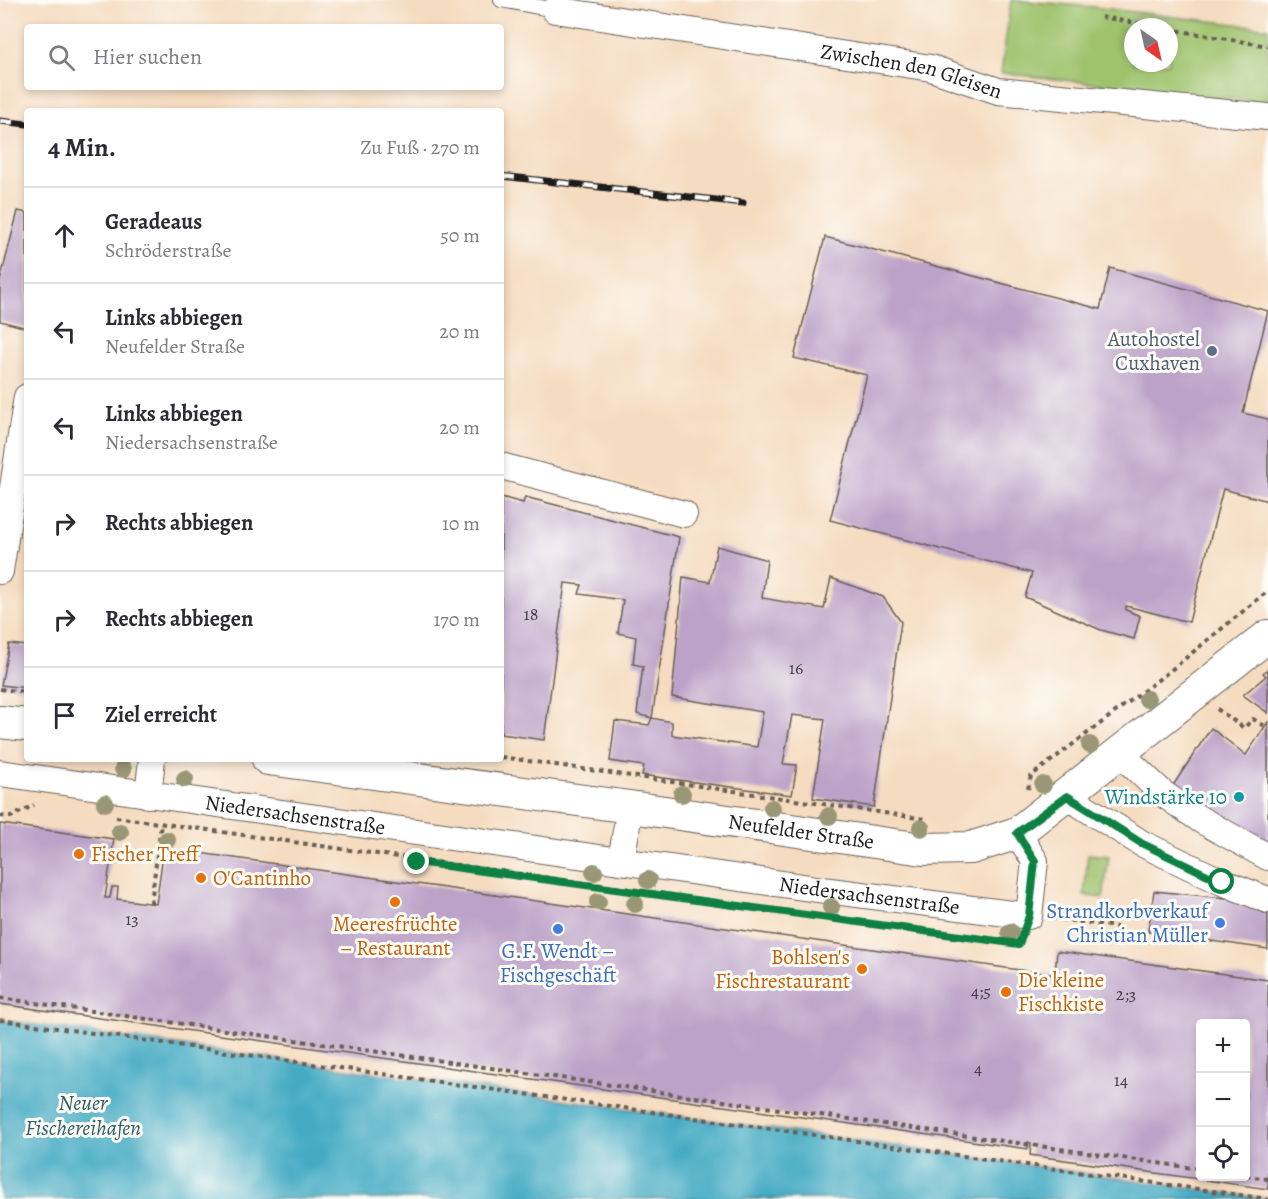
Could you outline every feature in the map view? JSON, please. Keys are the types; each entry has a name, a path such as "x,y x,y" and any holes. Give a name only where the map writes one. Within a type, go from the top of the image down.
{"street":[{"name":"Zwischen den Gleisen","path":"555,10 931,68 998,91 1268,117"},
{"path":"0,571 24,416"},
{"path":"504,467 684,514"},
{"name":"Neufelder Straße","path":"291,762 939,851 971,848 1017,833 1268,636"},
{"path":"0,722 24,725"},
{"path":"1120,753 1162,793 1191,814 1268,857"},
{"path":"148,795 152,762"},
{"name":"Niedersachsenstraße","path":"0,773 1029,916"},
{"path":"1067,796 1141,843 1222,882 1268,900"},
{"path":"621,861 630,807"},
{"path":"1017,833 1035,861 1029,916"}],"lane":[{"path":"501,0 555,10"}],"path":[{"path":"1101,17 1124,21"},
{"path":"1178,31 1268,46"},
{"path":"1026,799 1031,776 1171,670 1268,591"},
{"path":"0,689 24,692"},
{"path":"1231,719 1244,728 1253,719 1265,726"},
{"path":"504,757 928,819"},
{"path":"0,816 12,818 31,804 42,806"},
{"path":"111,816 797,913"},
{"path":"151,903 161,823"},
{"path":"820,916 1019,944 1029,916 1117,927"},
{"path":"0,998 1196,1168"},
{"path":"0,1020 1268,1199"},
{"path":"1250,1177 1268,1179"}],"green space":[{"path":"1011,0 1092,7 1268,28 1268,103 1001,73"},
{"path":"1088,854 1109,856 1103,898 1084,895"}],"water":[{"name":"Neuer Fischereihafen","path":"0,1020 1268,1199 0,1199"}],"building":[{"path":"18,211 24,212 24,327 0,321 0,281"},
{"path":"825,237 1100,309 1110,268 1268,311 1243,413 1268,419 1268,501 1223,489 1189,622 1126,606 1126,610 1140,616 1134,639 1101,630 1025,597 1032,573 830,520 867,375 794,358"},
{"path":"525,497 679,537 652,718 637,714 643,666 633,664 636,637 618,633 623,600 579,594 582,585 565,583 544,740 504,734 504,498 523,503"},
{"path":"717,546 767,560 762,598 824,609 831,578 883,597 901,622 874,807 813,798 825,719 792,715 783,764 797,765 792,795 642,775 644,766 610,761 615,721 649,725 652,718 672,722 672,735 757,747 763,712 672,697 683,577 710,582"},
{"path":"9,644 24,646 24,688 1,685"},
{"path":"1268,669 1268,713 1243,695 1266,676 1263,673"},
{"name":"Windstärke 10","path":"1268,722 1268,849 1172,787 1211,728 1246,755"},
{"path":"0,824 114,839 105,898 110,898 112,887 118,887 117,899 156,904 164,848 1055,975 1057,951 1268,980 1268,1189 1212,1181 1250,1181 1250,1019 1196,1019 1196,1179 1030,1155 1031,1143 1028,1142 1028,1149 0,1004"},
{"path":"1154,891 1235,899 1268,915 1268,949 1148,932"}],"railway":[{"path":"0,121 24,124"},
{"path":"504,176 743,203"}],"place":[{"name":"Autohostel Cuxhaven","path":"1212,351"},
{"name":"Windstärke 10","path":"1239,797"},
{"name":"Fischer Treff","path":"79,854"},
{"name":"O'Cantinho","path":"201,878"},
{"name":"Meeresfrüchte – Restaurant","path":"395,902"},
{"name":"Strandkorbverkauf Christian Müller","path":"1220,923"},
{"name":"G.F. Wendt – Fischgeschäft","path":"558,929"},
{"name":"Bohlsen's Fischrestaurant","path":"862,969"},
{"name":"Die kleine Fischkiste","path":"1006,992"}],"route":[{"path":"417,862 1019,944 1029,916 1035,861 1017,833 1067,796 1141,843 1222,882"}]}
